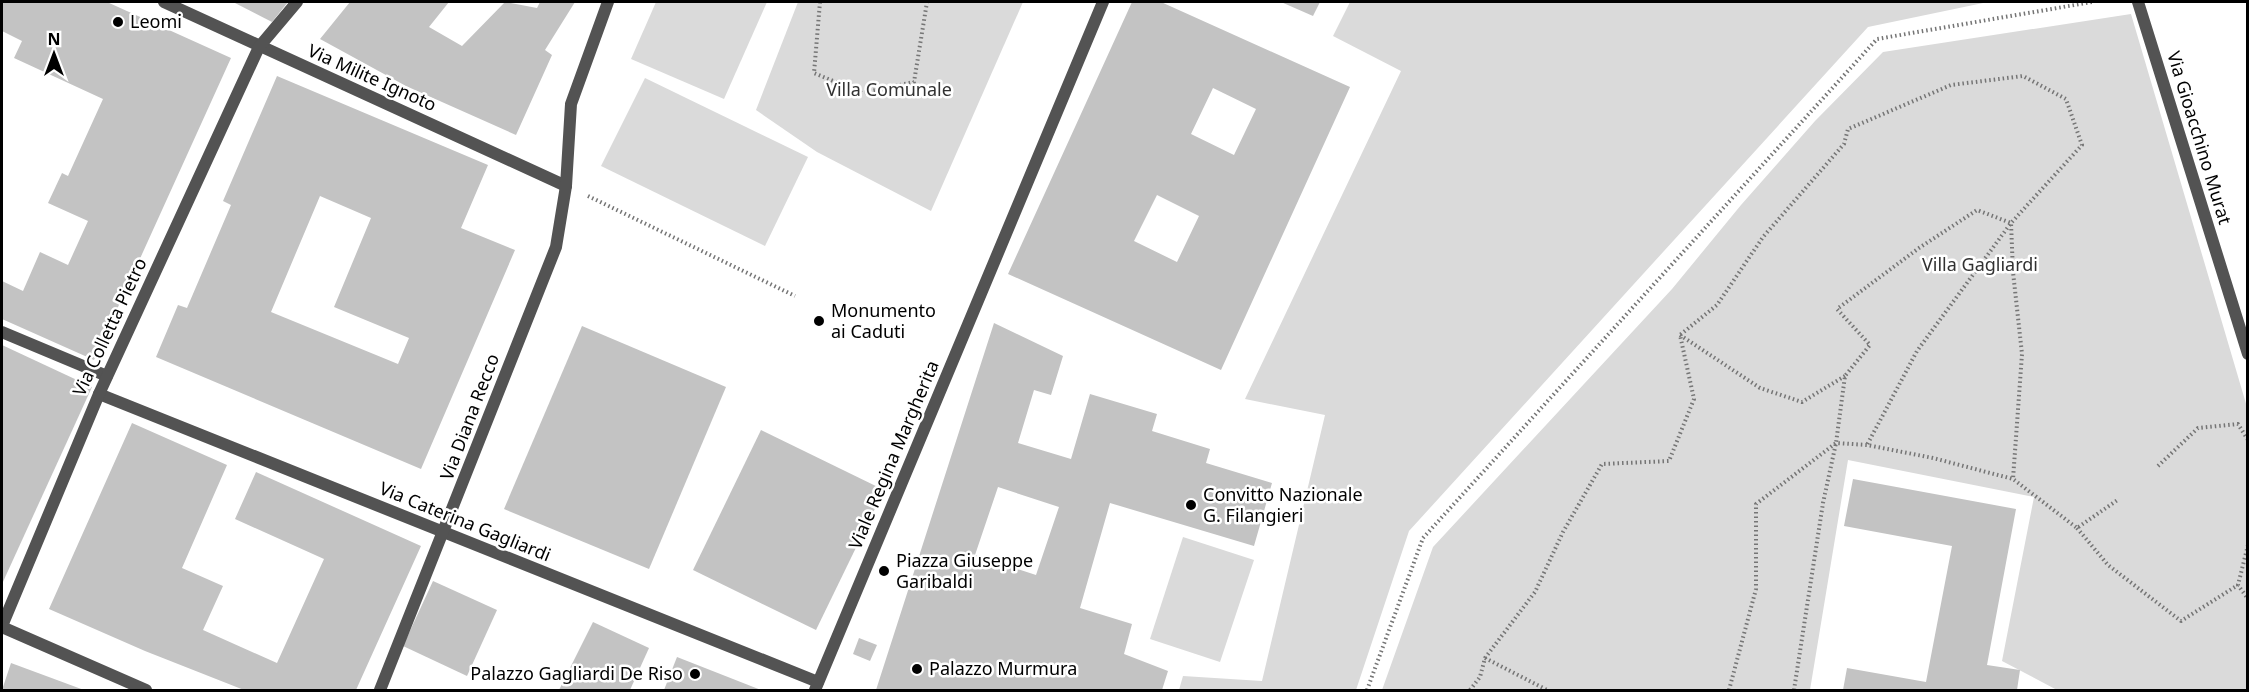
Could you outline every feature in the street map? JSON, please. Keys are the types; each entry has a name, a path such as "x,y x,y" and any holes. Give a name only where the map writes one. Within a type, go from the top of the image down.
{"street":[{"name":"Via Milite Ignoto","path":"164,2 566,186"},
{"name":"Via Colletta Pietro","path":"2,626 99,394 259,47 297,2"},
{"name":"Via Diana Recco","path":"380,690 556,247 566,186 571,104 608,2"},
{"name":"Viale Regina Margherita","path":"817,686 1102,2"},
{"name":"Via Gioacchino Murat","path":"2138,2 2247,354"},
{"path":"2,332 107,376"},
{"name":"Via Caterina Gagliardi","path":"99,394 817,686"},
{"path":"2,626 146,690"}],"path":[{"path":"820,2 814,73 862,93 914,82 927,2"},
{"path":"1367,690 1423,538 1877,39 2092,2"},
{"path":"1680,335 1717,305 1763,237 1844,144 1848,129 1951,86 2023,76 2066,99 2082,145 2011,223 1917,351 1867,446"},
{"path":"566,186 795,296"},
{"path":"1680,335 1760,388 1802,402 1845,376 1870,345 1837,309 1920,248 1977,210 2011,223"},
{"path":"2011,223 2013,272 2022,354 2013,479"},
{"path":"1470,690 1480,677 1485,658 1535,592 1563,532 1602,464 1669,461 1694,399 1680,335"},
{"path":"1794,690 1823,502 1836,443 1845,376"},
{"path":"2158,465 2198,428 2238,424 2247,440"},
{"path":"1729,690 1756,589 1756,504 1836,443 1933,458 2013,479 2077,528 2108,565 2181,621 2238,585 2247,545"},
{"path":"2077,528 2119,499"},
{"path":"2238,585 2247,599"},
{"path":"1485,658 1547,690"}],"green space":[{"path":"656,2 767,2 724,99 631,59"},
{"name":"Villa Comunale","path":"798,2 1023,2 931,211 817,152 756,110"},
{"path":"1350,2 1988,2 1868,27 1409,531 1356,690 1179,690 1183,676 1262,681 1325,415 1245,399 1401,71 1333,36"},
{"name":"Villa Gagliardi","path":"2131,14 2247,407 2247,690 2057,690 2002,661 2034,497 1848,460 1810,690 1382,690 1433,547 1672,289 1741,205 1815,121 1883,52"},
{"path":"645,78 808,157 765,246 601,166"},
{"path":"1183,537 1254,560 1220,662 1150,639"}],"building":[{"path":"2,2 107,2 231,58 94,360 2,319 2,281 23,291 40,252 68,265 88,221 48,203 62,173 68,176 103,99 14,58 22,41 2,31"},
{"path":"233,2 288,2 272,22"},
{"path":"350,2 449,2 429,27 462,46 505,2 537,8 540,2 575,2 545,50 552,55 516,135 406,86 320,39"},
{"path":"1132,2 1161,2 1350,87 1221,370 1008,274","holes":["1213,88 1256,109 1234,155 1191,134","1157,195 1199,216 1177,262 1134,241"]},
{"path":"1281,2 1320,2 1313,16"},
{"path":"277,76 488,165 461,228 515,250 421,469 156,357 178,305 187,308 231,205 223,201","holes":["320,196 371,218 334,307 409,338 398,364 271,312"]},
{"name":"Convitto Nazionale G. Filangieri","path":"994,323 1063,356 1051,395 1034,390 1018,443 1071,459 1090,394 1157,414 1152,431 1210,449 1206,463 1272,483 1254,546 1110,503 1080,608 1132,624 1124,654 1168,671 1162,690 876,690","holes":["998,487 1059,507 1036,575 975,555"]},
{"path":"582,326 726,387 649,569 504,509"},
{"path":"2,345 92,387 2,584"},
{"path":"132,423 227,465 182,568 223,586 203,630 277,663 324,559 235,519 256,472 421,546 356,690 244,690 145,651 49,609"},
{"path":"761,430 884,490 816,630 693,570"},
{"path":"1853,479 2016,509 1987,665 2020,670 2017,690 1843,690 1847,668 1926,682 1952,546 1844,526"},
{"path":"433,581 497,610 467,676 403,646"},
{"path":"593,622 649,648 630,690 559,690"},
{"path":"859,638 877,645 870,661 853,654"},
{"name":"Palazzo Gagliardi De Riso","path":"677,657 761,690 664,690"},
{"path":"11,663 84,690 2,690"}],"place":[{"name":"Leomi","path":"118,22"},
{"name":"Monumento ai Caduti","path":"819,321"},
{"name":"Convitto Nazionale G. Filangieri","path":"1191,505"},
{"name":"Piazza Giuseppe Garibaldi","path":"884,571"},
{"name":"Palazzo Murmura","path":"917,669"},
{"name":"Palazzo Gagliardi De Riso","path":"695,674"}]}
